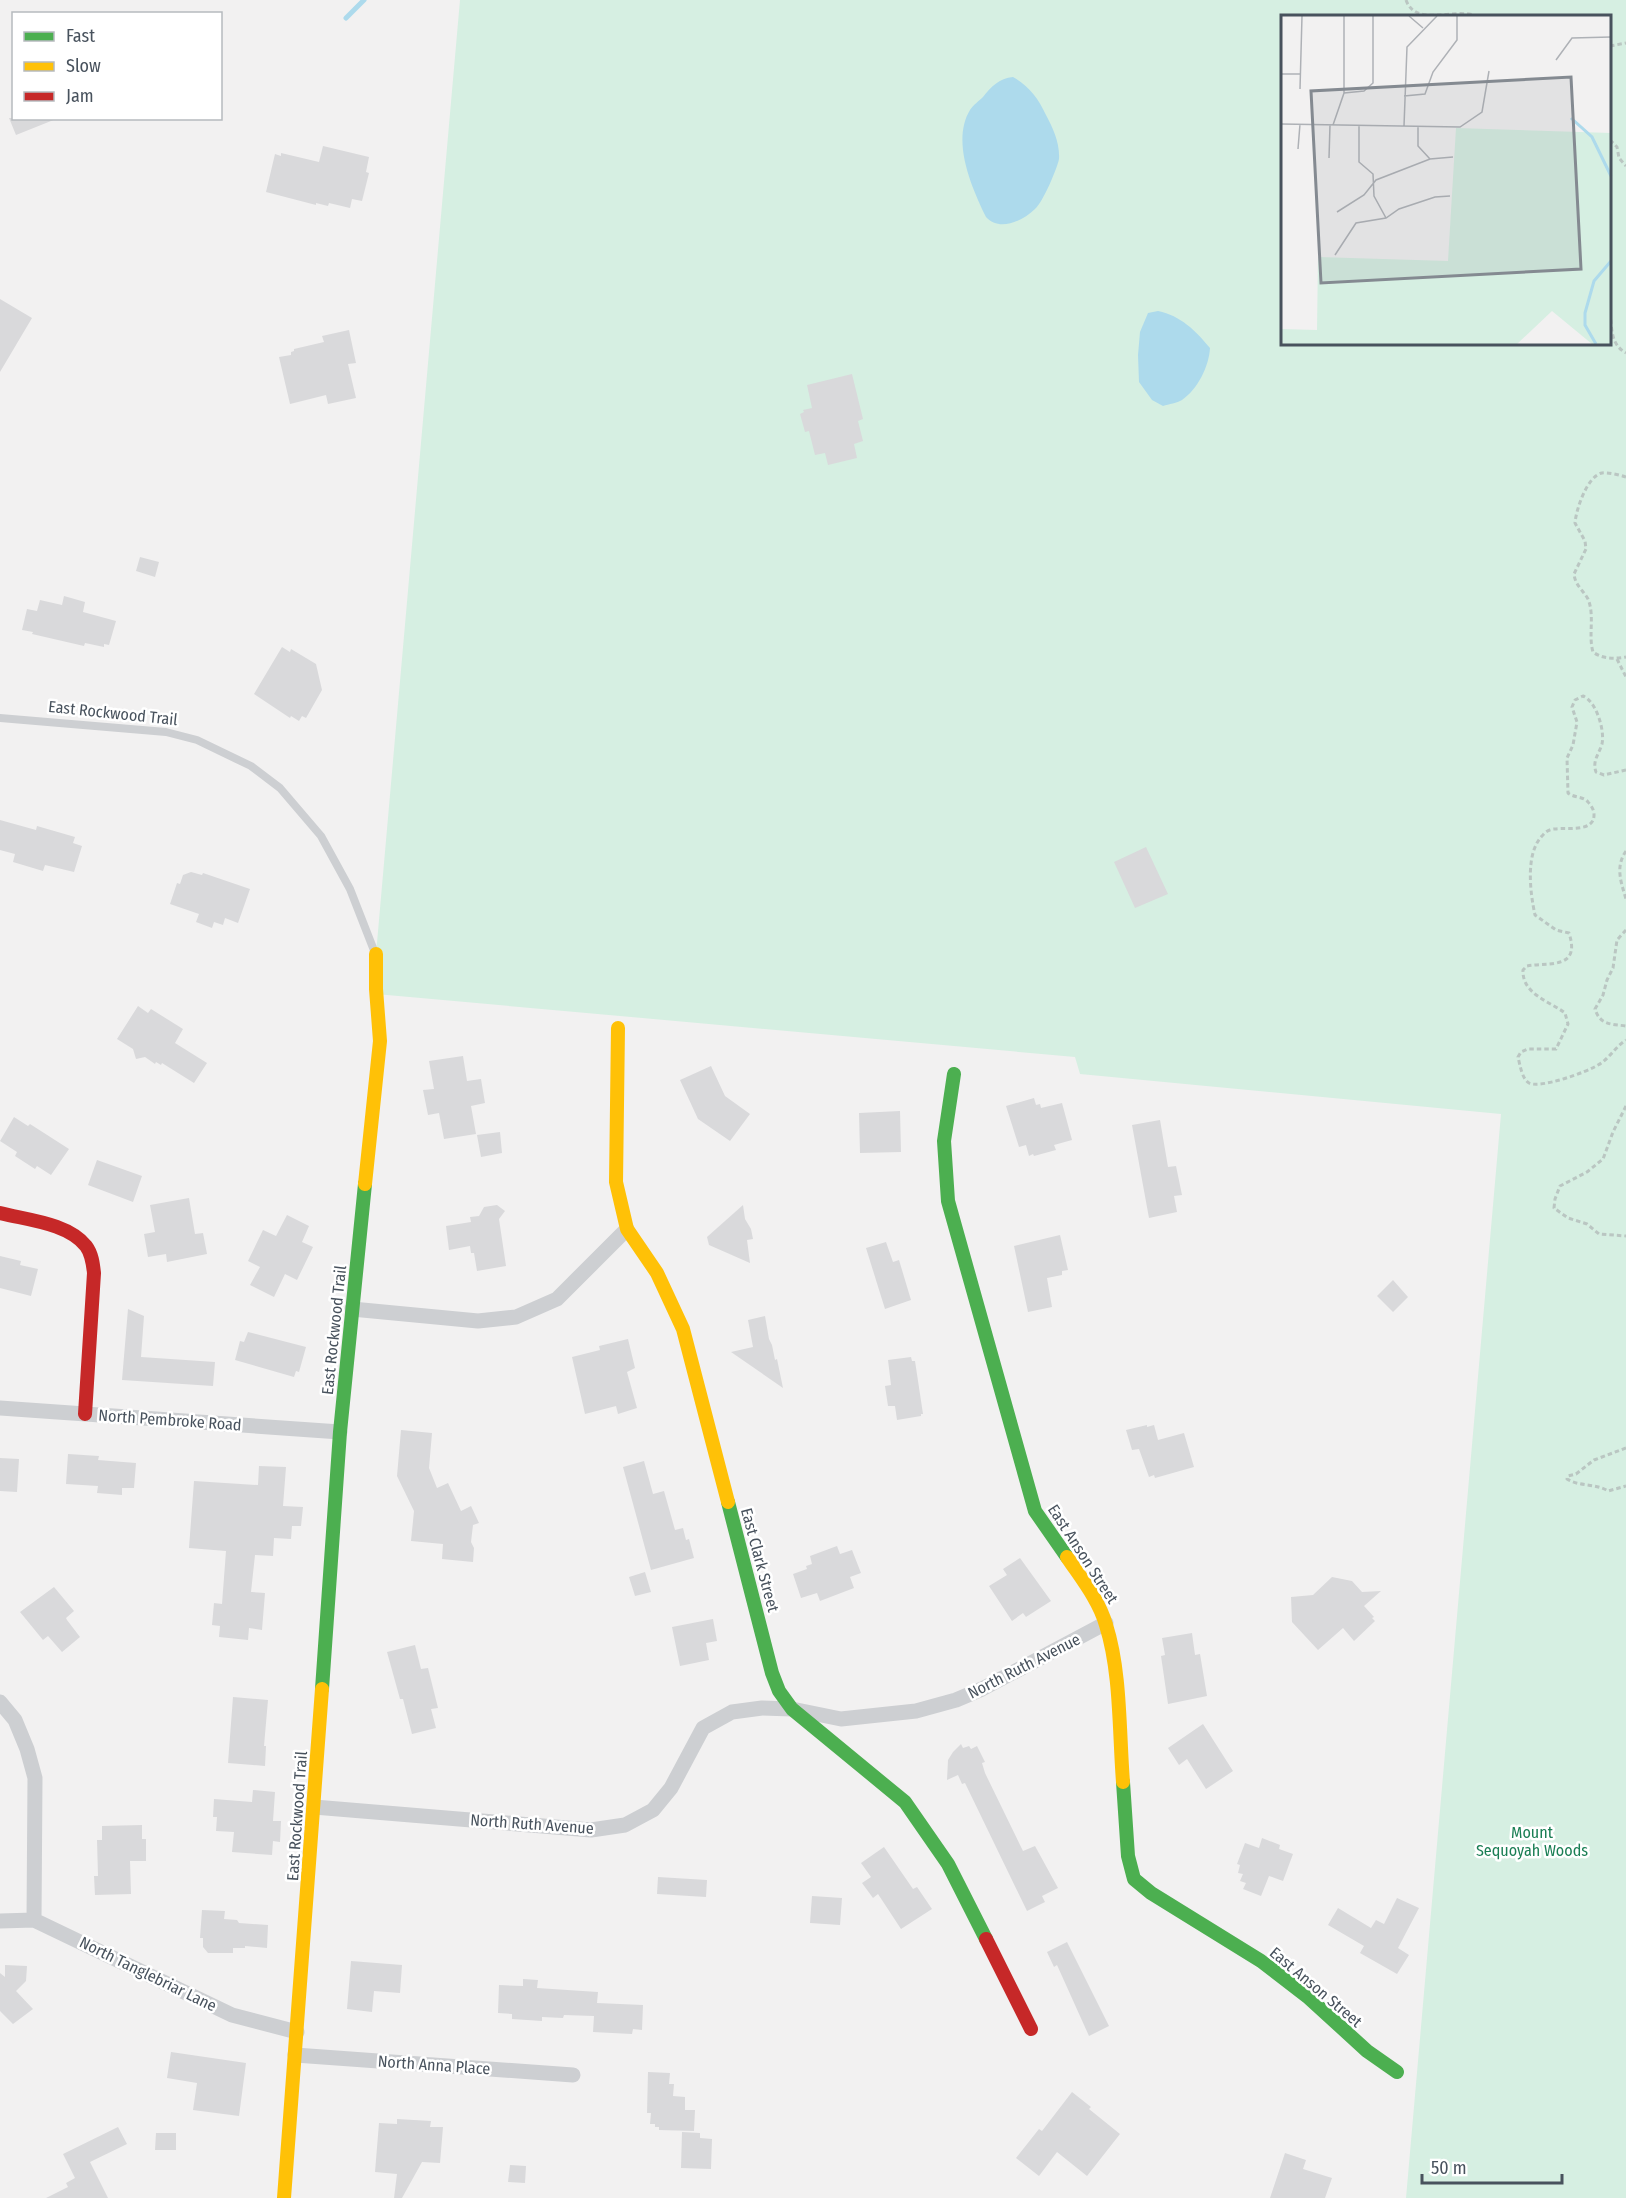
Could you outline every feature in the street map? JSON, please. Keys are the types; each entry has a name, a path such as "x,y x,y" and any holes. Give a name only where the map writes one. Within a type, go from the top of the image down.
{"street":[{"name":"East Rockwood Trail","path":"284,2198 340,1432 380,1041 376,954"},
{"name":"East Clark Street","path":"618,1028 616,1182 627,1229 657,1273 683,1329 772,1673 779,1691 792,1709 906,1802 948,1864 1031,2029"},
{"name":"East Anson Street","path":"954,1074 944,1141 948,1201 1035,1511 1092,1593 1106,1623 1114,1658 1128,1856 1134,1879 1151,1893 1261,1961 1309,1998 1367,2051 1397,2072"},
{"path":"0,1213 64,1231 76,1237 86,1246 92,1258 94,1273 85,1414"},
{"path":"352,1309 478,1321 516,1317 557,1299 627,1229"},
{"name":"North Pembroke Road","path":"0,1408 340,1432"},
{"name":"North Ruth Avenue","path":"314,1807 591,1830 625,1825 653,1810 671,1788 703,1728 732,1712 762,1708 792,1709 841,1719 916,1711 956,1700 982,1689 1106,1623"},
{"path":"0,1702 15,1720 27,1749 35,1778 34,1920"},
{"name":"North Tanglebriar Lane","path":"0,1921 34,1920 232,2015 297,2032"},
{"name":"North Anna Place","path":"295,2055 573,2075"}],"lane":[{"name":"East Rockwood Trail","path":"0,718 165,732 197,740 252,766 280,788 321,836 350,889 376,954"}],"path":[{"path":"1406,0 1408,7 1413,11 1427,15"},
{"path":"1438,15 1458,12 1472,15"},
{"path":"1611,46 1626,43"},
{"path":"1611,141 1617,147 1619,159 1626,166"},
{"path":"1611,332 1619,349 1626,353"},
{"path":"1626,477 1604,473 1596,477 1579,503 1575,523 1585,542 1586,549 1574,578 1587,597 1590,607 1592,619 1590,642 1593,652 1601,657 1617,659 1626,657"},
{"path":"1617,659 1626,677"},
{"path":"1626,770 1604,775 1596,772 1594,764 1602,742 1602,731 1595,708 1589,699 1583,696 1575,700 1572,707 1577,722 1573,746 1567,758 1568,792 1588,802 1594,810 1594,817 1590,824 1583,827 1548,831 1537,843 1532,865 1535,915 1556,930 1569,933 1571,949 1568,958 1563,963 1527,966 1523,970 1526,985 1532,992 1565,1013 1568,1024 1556,1048 1528,1049 1521,1052 1518,1057 1527,1082 1544,1083 1579,1074 1598,1066 1616,1046 1626,1040"},
{"path":"1626,851 1621,858 1619,869 1626,899"},
{"path":"1626,930 1617,940 1613,968 1595,1009 1601,1022 1626,1026"},
{"path":"1626,1106 1603,1159 1587,1172 1560,1186 1554,1208 1568,1218 1587,1224 1599,1234 1626,1236"},
{"path":"1626,1448 1594,1460 1576,1474 1568,1476 1567,1479 1583,1486 1601,1486 1608,1491 1626,1486"}],"green space":[{"name":"Mount Sequoyah Woods","path":"460,0 1626,0 1626,2198 1406,2198 1501,1114 1080,1074 1075,1057 376,994 376,954"}],"water":[{"path":"1013,77 1028,88 1043,109 1056,136 1059,159 1042,200 1035,209 1018,221 997,224 986,217 975,192 963,150 963,136 965,122 973,106 996,84"},
{"path":"1158,311 1174,316 1187,325 1210,348 1205,369 1193,390 1182,400 1163,406 1152,400 1139,382 1140,332 1148,313"}],"building":[{"path":"9,118 12,120 54,120 16,135"},
{"path":"323,146 369,157 366,172 369,173 362,201 352,199 350,208 329,203 328,206 316,203 316,205 266,192 275,154 281,156 281,153 319,162"},
{"path":"0,299 32,318 0,372"},
{"path":"349,330 356,363 348,364 356,398 328,404 326,395 290,404 279,357 291,355 294,349 324,342 322,336"},
{"path":"852,374 863,419 858,421 863,441 854,444 857,458 828,465 825,453 815,455 809,431 805,432 800,414 804,412 803,410 812,408 807,385"},
{"path":"140,557 159,562 155,577 136,571"},
{"path":"64,596 85,602 83,612 116,621 109,645 104,644 104,647 85,643 84,646 22,630 27,609 37,611 40,600 62,605"},
{"path":"282,647 290,652 291,649 316,664 322,690 306,718 302,716 299,721 291,716 290,718 254,694"},
{"path":"0,820 36,830 37,826 75,837 73,843 82,846 74,872 45,865 43,871 13,862 15,854 0,850"},
{"path":"1146,847 1168,894 1135,908 1114,862"},
{"path":"191,872 202,875 203,873 250,889 238,923 225,918 223,925 214,922 212,928 196,922 199,914 170,904 177,883 180,884 183,875"},
{"path":"138,1006 148,1013 151,1009 183,1029 175,1043 207,1063 194,1083 162,1063 161,1065 156,1062 155,1064 145,1057 136,1059 133,1049 117,1039"},
{"path":"463,1056 467,1081 481,1079 485,1103 471,1106 476,1134 444,1139 439,1113 428,1115 423,1090 434,1089 429,1061"},
{"path":"711,1066 725,1096 750,1114 730,1141 698,1119 680,1080"},
{"path":"1034,1098 1036,1105 1040,1104 1041,1108 1062,1103 1072,1140 1054,1145 1056,1150 1029,1156 1026,1145 1019,1147 1006,1106"},
{"path":"900,1111 901,1152 860,1153 859,1113"},
{"path":"14,1117 28,1126 30,1124 69,1149 51,1175 37,1166 35,1169 15,1156 17,1152 0,1141"},
{"path":"1160,1120 1168,1167 1176,1166 1182,1195 1174,1196 1177,1212 1149,1218 1132,1125"},
{"path":"500,1132 502,1153 481,1157 477,1135"},
{"path":"97,1160 142,1176 133,1202 88,1185"},
{"path":"189,1198 195,1234 203,1233 207,1254 167,1262 166,1254 148,1257 144,1234 155,1232 150,1205"},
{"path":"497,1205 505,1211 499,1219 506,1266 477,1271 474,1253 471,1253 470,1246 449,1250 446,1226 471,1222 470,1217 479,1216 484,1207"},
{"path":"743,1205 745,1219 751,1229 753,1239 747,1240 750,1263 709,1245 707,1237"},
{"path":"287,1215 309,1226 302,1242 313,1247 297,1280 285,1274 274,1297 250,1285 260,1267 248,1261 263,1230 276,1236"},
{"path":"1060,1235 1068,1270 1062,1271 1062,1275 1047,1278 1052,1307 1028,1312 1014,1246"},
{"path":"886,1242 893,1262 899,1260 911,1300 885,1309 866,1248"},
{"path":"0,1256 21,1261 20,1265 38,1269 31,1296 0,1288"},
{"path":"1393,1280 1408,1297 1393,1312 1377,1296"},
{"path":"128,1309 144,1316 141,1357 215,1362 213,1386 122,1380"},
{"path":"765,1316 783,1388 731,1352 753,1347 748,1320"},
{"path":"248,1332 306,1347 299,1372 296,1371 294,1377 235,1360 240,1341 244,1342"},
{"path":"628,1339 635,1368 627,1372 637,1408 618,1414 616,1406 585,1414 572,1357 600,1350 599,1346"},
{"path":"911,1357 912,1361 915,1361 923,1414 897,1420 895,1406 888,1406 885,1386 891,1385 888,1360"},
{"path":"1147,1425 1147,1427 1154,1425 1158,1440 1184,1433 1194,1467 1155,1478 1154,1475 1149,1477 1139,1449 1132,1450 1126,1430"},
{"path":"401,1430 432,1433 429,1468 437,1488 448,1483 461,1511 471,1506 479,1523 473,1525 471,1542 474,1548 473,1562 442,1559 443,1544 411,1541 414,1511 397,1476"},
{"path":"68,1454 99,1456 98,1460 136,1463 134,1488 122,1488 122,1495 97,1493 98,1486 66,1484"},
{"path":"0,1458 19,1459 17,1492 0,1491"},
{"path":"644,1461 653,1494 664,1491 675,1530 683,1528 686,1540 689,1539 694,1558 651,1570 623,1467"},
{"path":"259,1466 286,1467 283,1506 303,1507 301,1526 292,1526 291,1539 274,1538 273,1556 255,1555 251,1592 265,1593 262,1630 249,1628 248,1640 219,1637 220,1626 212,1625 214,1603 222,1604 226,1551 189,1548 194,1481 258,1485"},
{"path":"837,1546 840,1554 852,1550 861,1573 850,1577 854,1588 820,1601 817,1593 801,1598 793,1574 807,1569 806,1566 812,1564 810,1556"},
{"path":"1020,1558 1051,1601 1026,1617 1023,1613 1012,1621 989,1586 1007,1575 1003,1569"},
{"path":"645,1572 651,1592 635,1596 629,1577"},
{"path":"1332,1577 1352,1581 1362,1592 1381,1591 1364,1606 1375,1621 1354,1641 1343,1628 1318,1650 1292,1622 1291,1597 1313,1595"},
{"path":"54,1587 74,1611 66,1618 80,1637 62,1652 48,1636 43,1640 20,1612"},
{"path":"713,1619 717,1641 706,1643 709,1660 680,1666 672,1627"},
{"path":"1192,1633 1195,1655 1200,1654 1207,1696 1168,1704 1161,1656 1165,1655 1162,1638"},
{"path":"415,1645 421,1669 428,1668 438,1708 431,1709 436,1728 412,1734 387,1652"},
{"path":"233,1697 268,1700 264,1746 266,1746 265,1766 228,1763"},
{"path":"1203,1724 1233,1771 1206,1789 1187,1759 1179,1765 1168,1748"},
{"path":"961,1744 963,1748 969,1746 971,1749 977,1746 985,1762 982,1763 985,1773 1023,1851 1035,1846 1058,1888 1042,1896 1045,1902 1027,1911 965,1783 962,1784 958,1775 947,1780 948,1760"},
{"path":"253,1790 275,1792 273,1821 281,1821 280,1842 273,1841 272,1855 232,1852 234,1832 216,1831 217,1817 213,1817 214,1799 252,1802"},
{"path":"142,1825 142,1839 146,1839 146,1861 130,1861 131,1894 95,1895 94,1876 98,1876 97,1840 102,1840 102,1826"},
{"path":"1262,1838 1280,1845 1279,1849 1293,1854 1283,1881 1269,1876 1261,1896 1243,1889 1246,1883 1240,1881 1243,1874 1238,1873 1240,1865 1237,1864 1245,1843 1259,1848"},
{"path":"884,1847 913,1889 917,1887 932,1909 901,1929 878,1894 873,1898 862,1883 871,1877 861,1863"},
{"path":"658,1877 707,1880 706,1897 657,1894"},
{"path":"812,1896 842,1898 840,1925 810,1923"},
{"path":"1397,1898 1419,1908 1398,1948 1409,1955 1397,1974 1360,1953 1364,1946 1328,1925 1338,1908 1371,1928 1376,1920 1384,1924"},
{"path":"202,1910 225,1911 224,1919 237,1920 239,1923 268,1925 267,1948 245,1946 245,1948 233,1948 233,1953 208,1953 203,1947 203,1938 200,1938"},
{"path":"1067,1942 1109,2026 1089,2036 1057,1965 1054,1967 1047,1952"},
{"path":"351,1961 402,1965 400,1993 374,1991 372,2012 347,2009"},
{"path":"5,1965 27,1966 26,1981 16,1991 33,2009 13,2024 0,2011 0,1973 5,1977"},
{"path":"523,1979 538,1980 537,1988 598,1992 597,2003 643,2005 642,2030 633,2029 632,2034 593,2032 594,2016 542,2017 542,2021 512,2019 512,2014 498,2013 499,1985 523,1986"},
{"path":"171,2052 246,2063 239,2116 193,2110 197,2083 167,2078"},
{"path":"648,2072 670,2073 669,2084 674,2084 673,2096 685,2097 685,2110 695,2110 694,2131 659,2130 655,2124 650,2124 651,2113 647,2113"},
{"path":"1072,2092 1120,2134 1087,2176 1057,2152 1039,2176 1016,2158 1039,2129 1042,2131"},
{"path":"397,2119 431,2121 430,2127 443,2127 440,2163 422,2162 402,2198 394,2198 397,2174 375,2172 379,2123 397,2124"},
{"path":"118,2127 127,2144 90,2162 108,2198 46,2198 68,2187 66,2183 75,2178 63,2154"},
{"path":"682,2132 700,2133 700,2138 712,2139 711,2169 681,2168"},
{"path":"156,2133 176,2133 176,2150 155,2150"},
{"path":"1285,2153 1306,2160 1303,2169 1332,2178 1325,2198 1270,2198"},
{"path":"510,2165 526,2166 525,2183 508,2182"}],"waterway":[{"path":"346,18 364,0"}],"traffic: fast":[{"path":"954,1074 944,1141 948,1201 1035,1511 1067,1557"},
{"path":"322,1689 340,1432 365,1184"},
{"path":"728,1502 772,1673 779,1691 792,1709 905,1802 948,1864 986,1939"},
{"path":"1123,1782 1128,1856 1134,1879 1151,1893 1261,1961 1309,1998 1367,2051 1397,2072"}],"traffic: slow":[{"path":"365,1184 380,1041 376,954"},
{"path":"618,1028 616,1182 627,1229 657,1273 683,1329 728,1502"},
{"path":"1067,1557 1099,1607 1111,1643 1119,1702 1123,1782"},
{"path":"284,2198 322,1689"}],"traffic: jam":[{"path":"0,1213 58,1227 78,1238 90,1252 94,1273 85,1414"},
{"path":"986,1939 1031,2029"}]}
